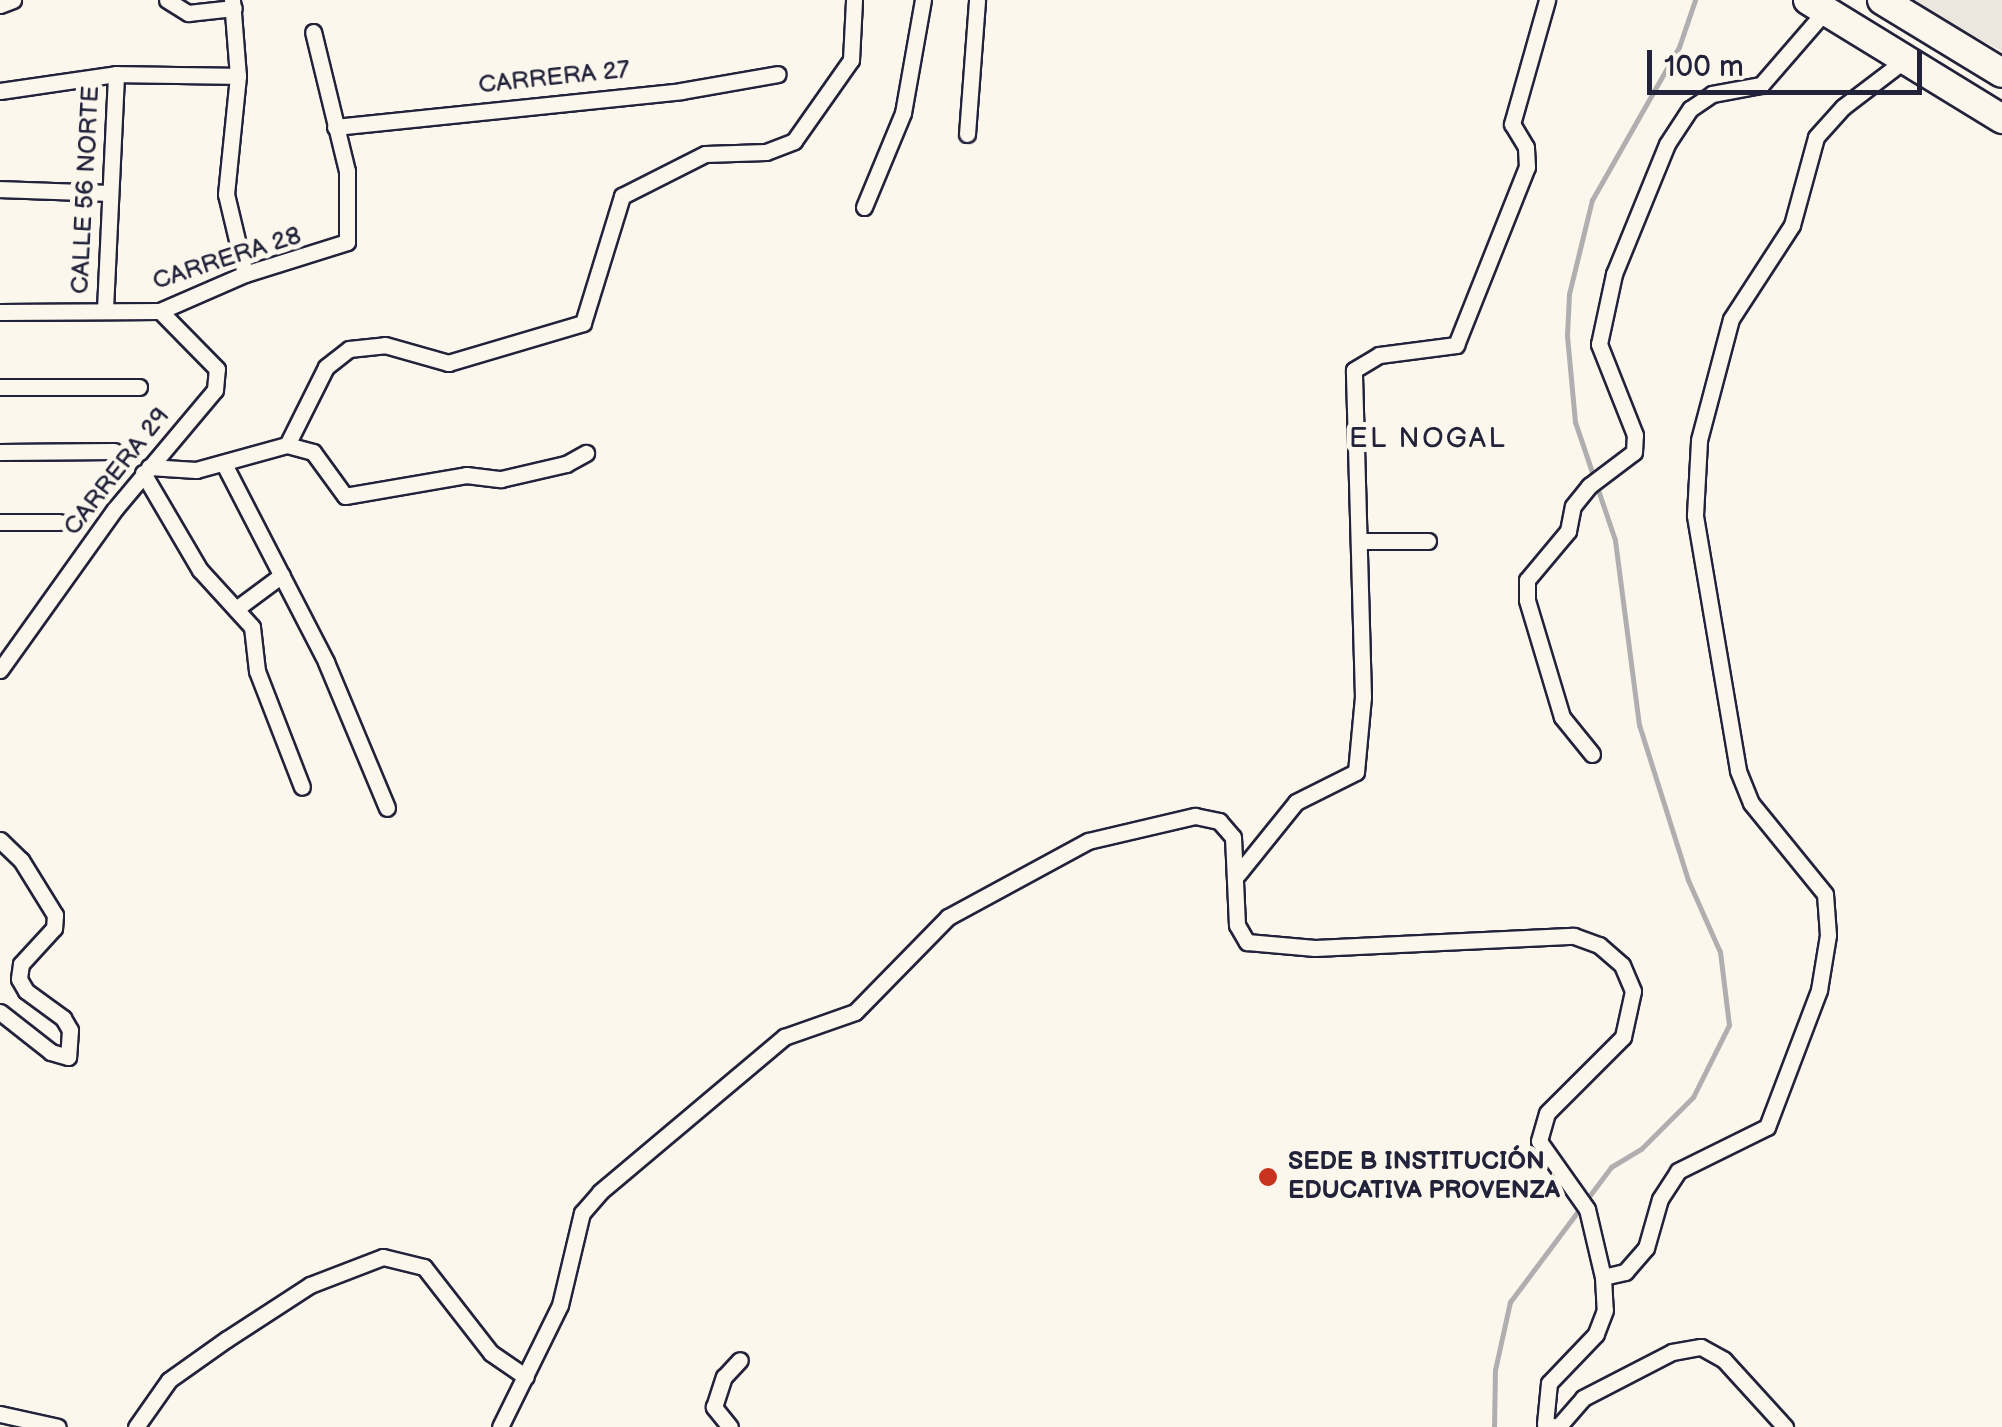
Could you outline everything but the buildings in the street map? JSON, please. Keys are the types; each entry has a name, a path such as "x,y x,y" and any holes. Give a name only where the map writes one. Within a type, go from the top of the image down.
{"highway":[{"path":"1882,0 2002,73"},
{"path":"1817,5 2002,119"}],"street":[{"path":"0,5 13,0"},
{"path":"166,0 188,13 233,4 238,76 226,194 245,274"},
{"path":"286,445 326,367 349,349 386,345 456,362 584,323 622,196 706,154 766,152 794,141 851,60 854,0"},
{"path":"864,208 904,113 923,0"},
{"path":"968,134 977,0"},
{"path":"1238,874 1296,802 1356,772 1363,734 1354,370 1378,355 1456,345 1527,167 1526,146 1512,124 1547,0"},
{"path":"1592,754 1562,717 1526,600 1528,580 1568,531 1573,506 1634,452 1635,435 1599,344 1614,274 1668,144 1690,109 1712,94 1761,86 1817,5"},
{"path":"313,32 335,127"},
{"path":"1603,1277 1625,1272 1646,1248 1660,1198 1678,1171 1767,1127 1819,990 1828,935 1825,894 1752,804 1738,770 1695,515 1699,440 1731,319 1792,224 1816,137 1843,107 1907,58"},
{"path":"0,91 116,74 238,76"},
{"name":"CALLE 56 NORTE","path":"105,309 116,74"},
{"name":"CARRERA 27","path":"335,127 681,91 778,74"},
{"name":"CARRERA 28","path":"0,312 160,311 245,274 347,242 347,171 335,127"},
{"path":"0,189 110,193"},
{"name":"CARRERA 29","path":"0,670 146,470 218,380 217,369 160,311"},
{"path":"0,386 139,387"},
{"path":"302,787 257,671 252,626 200,570 146,470 224,464 286,445 313,452 345,496 466,474 501,478 566,464 586,453"},
{"path":"0,452 114,451"},
{"path":"224,464 282,575 387,808"},
{"path":"0,522 59,522"},
{"path":"1360,541 1428,541"},
{"path":"236,608 282,575"},
{"path":"500,1427 560,1305 574,1240 590,1201 784,1037 855,1012 948,917 1088,841 1195,816 1218,820 1233,837 1238,874 1236,925 1247,942 1264,947 1574,936 1599,945 1622,966 1633,991 1623,1036 1547,1113 1539,1141 1588,1209 1603,1277 1605,1310 1596,1334 1549,1384 1545,1424 1557,1427 1584,1398 1672,1352 1701,1347 1724,1360 1785,1427"},
{"path":"0,840 21,860 55,915 54,928 21,964 19,978 70,1030 68,1056 51,1052 0,1012"},
{"path":"136,1427 169,1380 215,1348 310,1285 382,1258 424,1267 490,1353 526,1378"},
{"path":"730,1427 714,1407 724,1377 740,1360"},
{"path":"0,1414 58,1427"}],"shaded area":[{"path":"1902,0 2002,0 2002,51 1920,9"}],"waterway":[{"path":"1494,1427 1495,1370 1510,1302 1611,1167 1641,1149 1693,1097 1729,1025 1720,952 1688,880 1639,725 1615,540 1575,422 1567,335 1569,294 1592,200 1679,47 1695,0"}],"place":[{"name":"SEDE B INSTITUCIÓN EDUCATIVA PROVENZA","path":"1268,1177"}],"district":[{"name":"EL NOGAL","path":"1428,439"}]}
